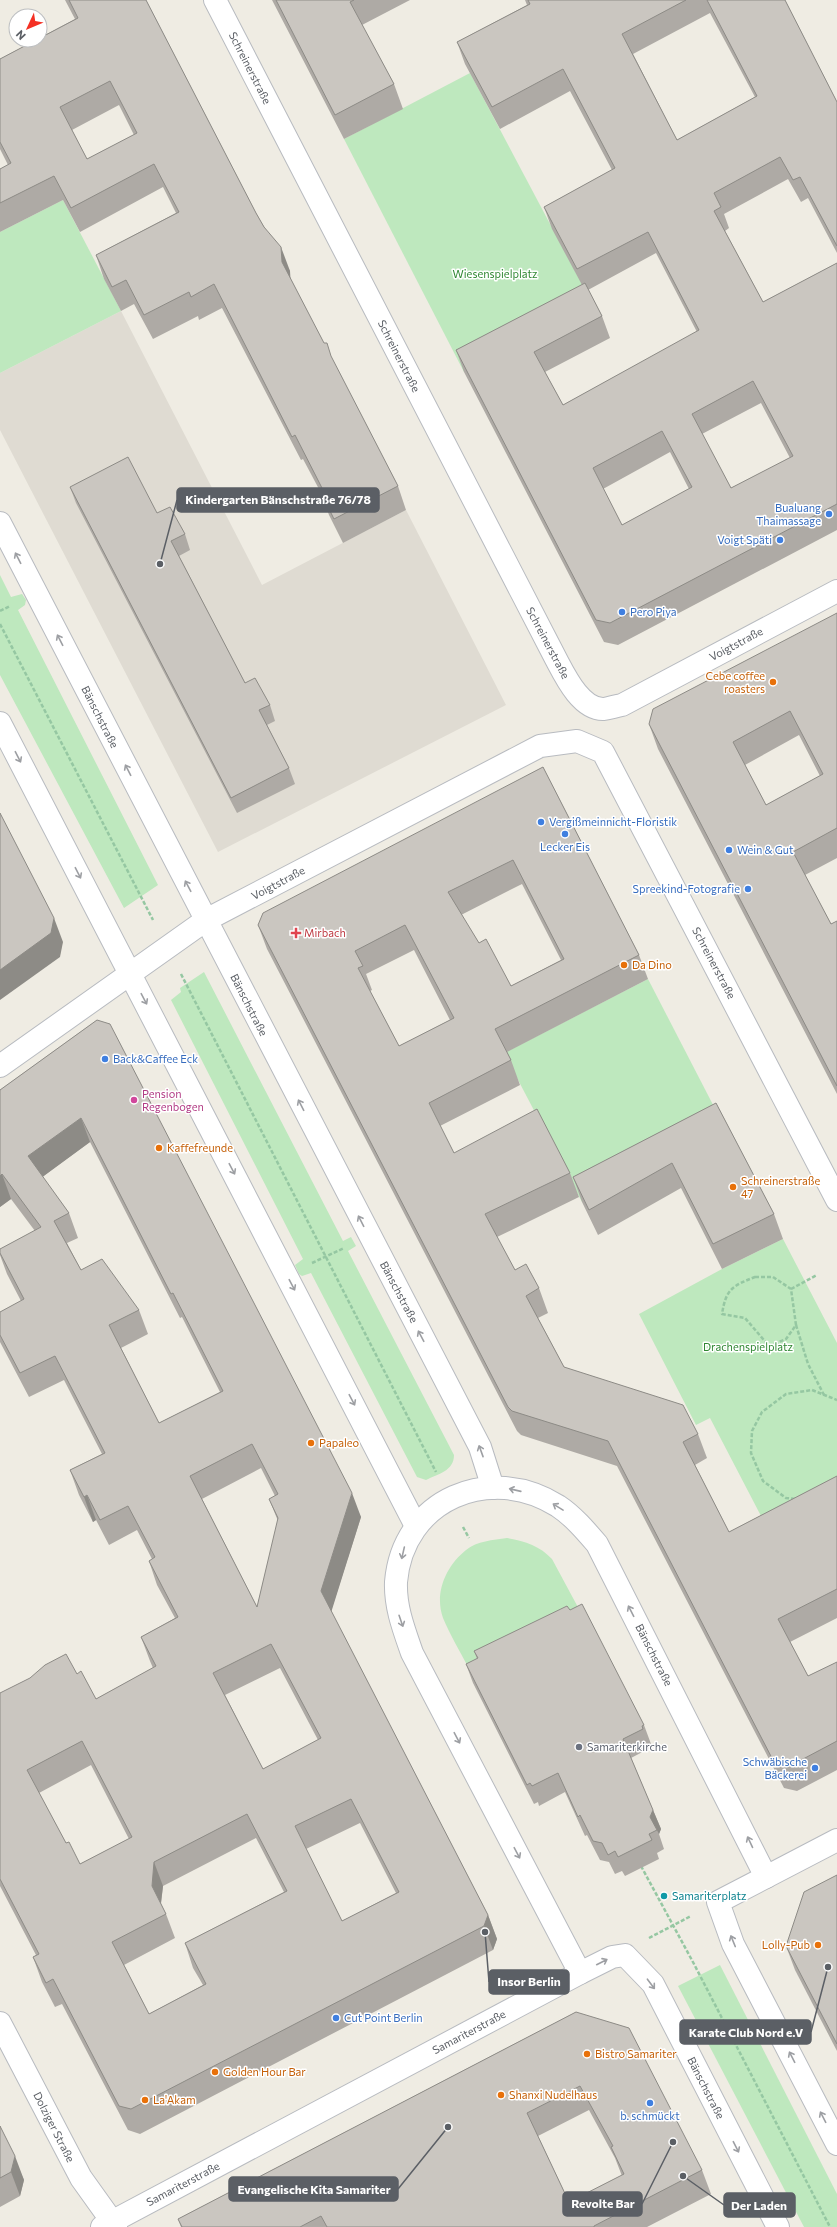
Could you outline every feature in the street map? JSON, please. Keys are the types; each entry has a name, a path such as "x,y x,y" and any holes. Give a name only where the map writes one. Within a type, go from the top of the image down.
{"street":[{"name":"Schreinerstraße","path":"215,0 567,680 579,696 591,705"},
{"name":"Bänschstraße","path":"0,523 368,1235 480,1447 493,1488"},
{"name":"Voigtstraße","path":"591,705 602,709 622,705 837,591"},
{"path":"0,722 416,1526"},
{"name":"Schreinerstraße","path":"577,741 603,752 837,1200"},
{"name":"Voigtstraße","path":"0,1066 206,920 540,746 577,741"},
{"name":"Bänschstraße","path":"580,1973 412,1653 399,1615 396,1582 404,1546 416,1526 431,1511 450,1498 473,1489 511,1488 536,1495 558,1506 580,1523 597,1544 766,1877"},
{"path":"837,1840 718,1902 734,1944 837,2144"},
{"name":"Bänschstraße","path":"625,1956 653,1984 778,2227"},
{"name":"Samariterstraße","path":"110,2225 580,1973 612,1957 625,1956"},
{"name":"Dolziger Straße","path":"0,2023 81,2178 110,2225"}],"path":[{"path":"0,624 450,1498"},
{"path":"287,1276 368,1235"},
{"path":"791,1289 817,1275"},
{"path":"796,1325 786,1339 769,1346 745,1318 733,1314 722,1314 725,1297 737,1284 756,1277 773,1277 791,1289 796,1325 808,1364 825,1395"},
{"path":"800,1500 786,1498 763,1481 751,1453 752,1431 762,1412 786,1394 812,1390 837,1400"},
{"path":"639,1862 674,1925 830,2227"},
{"path":"625,1956 632,1948 718,1902"}],"shaded area":[{"path":"121,311 262,585 406,510 506,705 218,852 0,430 0,373"}],"green space":[{"name":"Wiesenspielplatz","path":"470,73 593,305 464,372 344,139"},
{"path":"63,200 121,311 0,373 0,232"},
{"path":"0,575 11,597 22,594 26,600 25,605 18,610 158,885 124,908 0,675"},
{"path":"204,972 343,1241 351,1237 356,1246 348,1251 454,1455 451,1465 440,1474 426,1480 417,1477 311,1273 302,1276 299,1274 295,1265 303,1259 171,1000 181,992 180,988"},
{"path":"648,979 725,1128 582,1202 504,1053"},
{"name":"Drachenspielplatz","path":"783,1239 837,1343 837,1504 772,1537 710,1418 696,1425 639,1314 722,1269"},
{"path":"507,1538 537,1547 552,1559 580,1611 468,1667 443,1618 440,1599 441,1590 453,1564 466,1550 485,1541"},
{"path":"720,1965 837,2194 837,2227 804,2227 678,1986"}],"building":[{"path":"69,0 146,0 256,213 264,227 281,247 282,262 324,343 327,343 331,356 398,486 334,519 320,491 323,490 295,435 292,437 214,284 191,297 189,292 144,315 126,280 112,287 96,255 179,212 154,164 71,208 54,176 0,203 0,169 11,163 0,142 0,59 21,48 48,48 48,34 78,18","holes":["110,81 137,133 87,159 60,107"]},
{"path":"276,0 354,0 350,2 394,84 335,115"},
{"path":"528,0 686,0 622,34 677,140 757,96 707,0 785,0 837,102 837,246 800,177 793,180 780,157 714,193 721,207 714,211 763,302 837,263 837,504 610,623 596,620 456,350 585,283 602,316 534,352 563,405 699,330 648,232 577,269 544,207 615,168 563,69 492,107 457,42 530,4","holes":["753,381 793,456 731,488 692,414","662,431 692,487 622,525 593,468"]},
{"path":"128,457 157,513 170,507 185,534 171,541 245,683 255,678 270,705 259,710 289,768 231,798 70,487"},
{"path":"837,613 837,828 793,852 831,924 837,921 837,1086 649,724 653,709","holes":["790,711 823,774 766,805 733,742"]},
{"path":"543,767 639,955 495,1029 511,1060 429,1103 454,1153 537,1109 570,1173 485,1214 515,1270 526,1264 539,1288 526,1296 564,1367 683,1405 698,1434 683,1442 729,1532 837,1476 837,1589 778,1619 808,1676 837,1662 837,1741 788,1767 775,1764 608,1441 512,1411 508,1407 258,925 263,913","holes":["513,860 564,959 511,986 486,939 479,943 448,892","405,925 454,1018 399,1046 358,968 363,966 355,951"]},
{"path":"0,813 54,918 51,933 0,970"},
{"path":"97,1020 110,1024 352,1493 321,1591 488,1915 484,1926 131,2109 119,2106 53,1979 46,1983 33,1957 39,1954 0,1879 0,1693 30,1678 45,1665 66,1654 77,1674 81,1671 96,1699 156,1666 141,1637 178,1617 149,1561 155,1557 128,1506 100,1520 87,1495 84,1497 70,1470 105,1453 55,1356 20,1373 0,1335 0,1312 24,1299 0,1253 0,1249 41,1227 2,1174 0,1176 0,1090","holes":["81,1118 171,1294 173,1293 223,1391 159,1423 109,1325 139,1310 102,1259 81,1270 54,1221 69,1213 28,1156","252,1444 278,1494 269,1499 278,1518 257,1607 190,1476","271,1644 321,1738 263,1769 213,1673","82,1741 132,1837 80,1864 69,1842 66,1843 27,1770","351,1799 399,1892 342,1921 295,1826","247,1814 287,1891 185,1943 206,1984 149,2014 112,1942 166,1914 152,1886 154,1862"]},
{"path":"716,1103 774,1214 713,1244 672,1163 589,1210 573,1177"},
{"name":"Samariterkirche","path":"582,1604 644,1725 642,1726 643,1729 623,1739 653,1810 650,1817 657,1830 649,1834 652,1840 618,1857 615,1851 608,1855 602,1843 593,1841 580,1815 578,1817 558,1773 532,1786 530,1783 527,1785 466,1664 478,1658 474,1651 567,1606 570,1610"},
{"path":"837,1875 837,2044 786,1946 804,1892"},
{"path":"576,2012 629,2028 702,2170 594,2227 327,2227 321,2216 300,2227 182,2227 178,2219","holes":["580,2086 613,2146 611,2147 624,2174 569,2202 527,2113"]},
{"path":"0,2126 15,2156 11,2172 0,2178"}],"place":[{"name":"Bualuang Thaimassage","path":"829,514"},
{"name":"Voigt Späti","path":"780,540"},
{"name":"Kindergarten Bänschstraße 76/78","path":"160,564"},
{"name":"Pero Piya","path":"622,612"},
{"name":"Cebe coffee roasters","path":"773,682"},
{"name":"Vergißmeinnicht-Floristik","path":"541,822"},
{"name":"Lecker Eis","path":"565,834"},
{"name":"Wein & Gut","path":"729,850"},
{"name":"Spreekind-Fotografie","path":"748,889"},
{"name":"Mirbach","path":"296,933"},
{"name":"Da Dino","path":"624,965"},
{"name":"Back&Caffee Eck","path":"105,1059"},
{"name":"Pension Regenbogen","path":"134,1100"},
{"name":"Kaffefreunde","path":"159,1148"},
{"name":"Schreinerstraße 47","path":"733,1187"},
{"name":"Papaleo","path":"311,1443"},
{"name":"Samariterkirche","path":"579,1747"},
{"name":"Schwäbische Bäckerei","path":"815,1768"},
{"name":"Samariterplatz","path":"664,1896"},
{"name":"Insor Berlin","path":"485,1932"},
{"name":"Lolly-Pub","path":"818,1945"},
{"name":"Karate Club Nord e.V","path":"828,1967"},
{"name":"Cut Point Berlin","path":"336,2018"},
{"name":"Bistro Samariter","path":"587,2054"},
{"name":"Golden Hour Bar","path":"215,2072"},
{"name":"Shanxi Nudelhaus","path":"501,2095"},
{"name":"La'Akam","path":"145,2100"},
{"name":"b. schmückt","path":"650,2103"},
{"name":"Evangelische Kita Samariter","path":"448,2127"},
{"name":"Revolte Bar","path":"673,2142"},
{"name":"Der Laden","path":"683,2176"}]}
